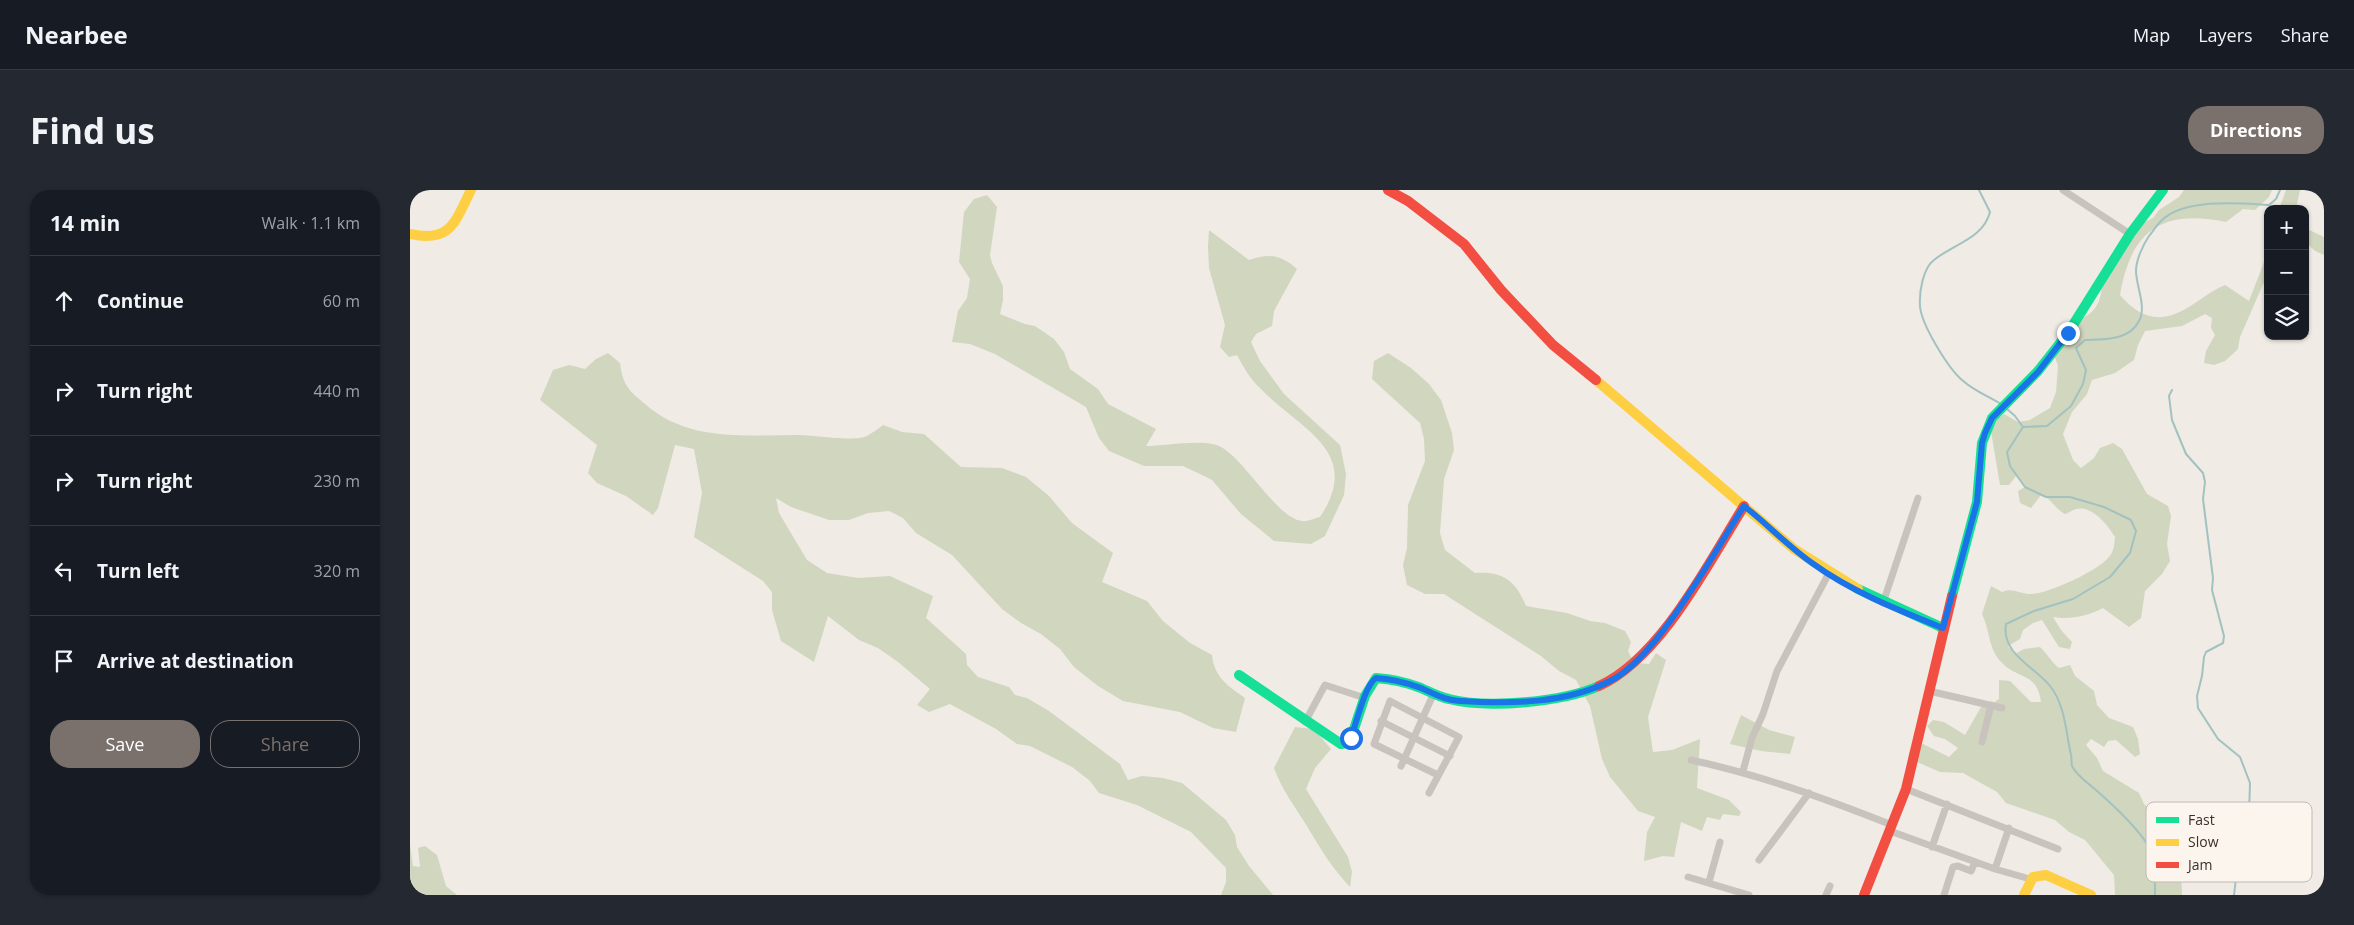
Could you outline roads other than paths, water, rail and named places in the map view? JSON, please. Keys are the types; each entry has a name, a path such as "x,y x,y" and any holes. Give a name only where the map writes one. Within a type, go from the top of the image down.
{"street":[{"path":"410,234 435,238 446,233 471,190"},
{"path":"1388,190 1408,201 1464,244 1501,290 1553,345 1609,390 1794,549 1829,573 1883,603 1943,628"},
{"path":"2063,190 2130,234"},
{"path":"1864,895 1906,788 1943,628 1977,502 1982,443 1992,418 2038,372 2068,333 2130,234 2163,190"},
{"path":"1883,603 1918,498"},
{"path":"1240,675 1279,701 1305,722 1340,744 1344,744 1351,738 1365,698 1372,682 1376,678 1410,684 1446,700 1545,700 1573,695 1612,680 1628,669 1661,633 1744,506"},
{"path":"1743,771 1752,738 1763,714 1777,671 1829,573"},
{"path":"1305,722 1325,685 1365,698"},
{"path":"1929,691 2002,708"},
{"path":"1401,766 1433,695"},
{"path":"1429,792 1459,737 1390,701 1374,744 1438,774"},
{"path":"1982,742 1991,705"},
{"path":"1381,721 1450,756"},
{"path":"1691,760 1743,771 1810,793 1932,847 2030,879"},
{"path":"1906,788 2058,849"},
{"path":"1759,860 1810,793"},
{"path":"1932,847 1947,804"},
{"path":"1995,869 2009,828"},
{"path":"1709,882 1720,842"},
{"path":"1944,895 1953,867 1958,866 1971,871 1975,862"},
{"path":"2024,895 2030,879 2035,875 2046,875 2091,895"},
{"path":"1688,876 1749,895"},
{"path":"1826,895 1830,886"}],"waterway":[{"path":"1979,190 1990,212 1986,221 1974,235 1942,254 1930,264 1922,281 1920,306 1930,334 1956,374 1971,387 2001,404"},
{"path":"2023,427 2047,426 2071,406 2083,384 2086,370 2076,348 2085,340 2115,338 2123,336 2135,328 2142,309 2136,277 2137,262 2147,240 2161,221 2171,214 2197,205 2228,203 2269,205 2276,199 2280,190"},
{"path":"2172,390 2169,396 2172,420 2186,454 2203,473 2205,482 2203,499 2213,578 2212,590 2224,636 2223,643 2206,652 2204,657 2197,696 2198,708 2218,739 2240,757 2250,783 2249,802"},
{"path":"2007,409 2023,427"},
{"path":"2023,427 2007,452 2010,466 2025,487 2046,497 2070,497 2104,507 2131,520 2136,531 2130,553 2110,577 2073,599 2034,611 2006,624 2006,634 2014,652 2055,693 2062,710 2074,770 2103,796 2146,842"},
{"path":"2155,882 2155,895"},
{"path":"2234,895 2236,882"}]}
